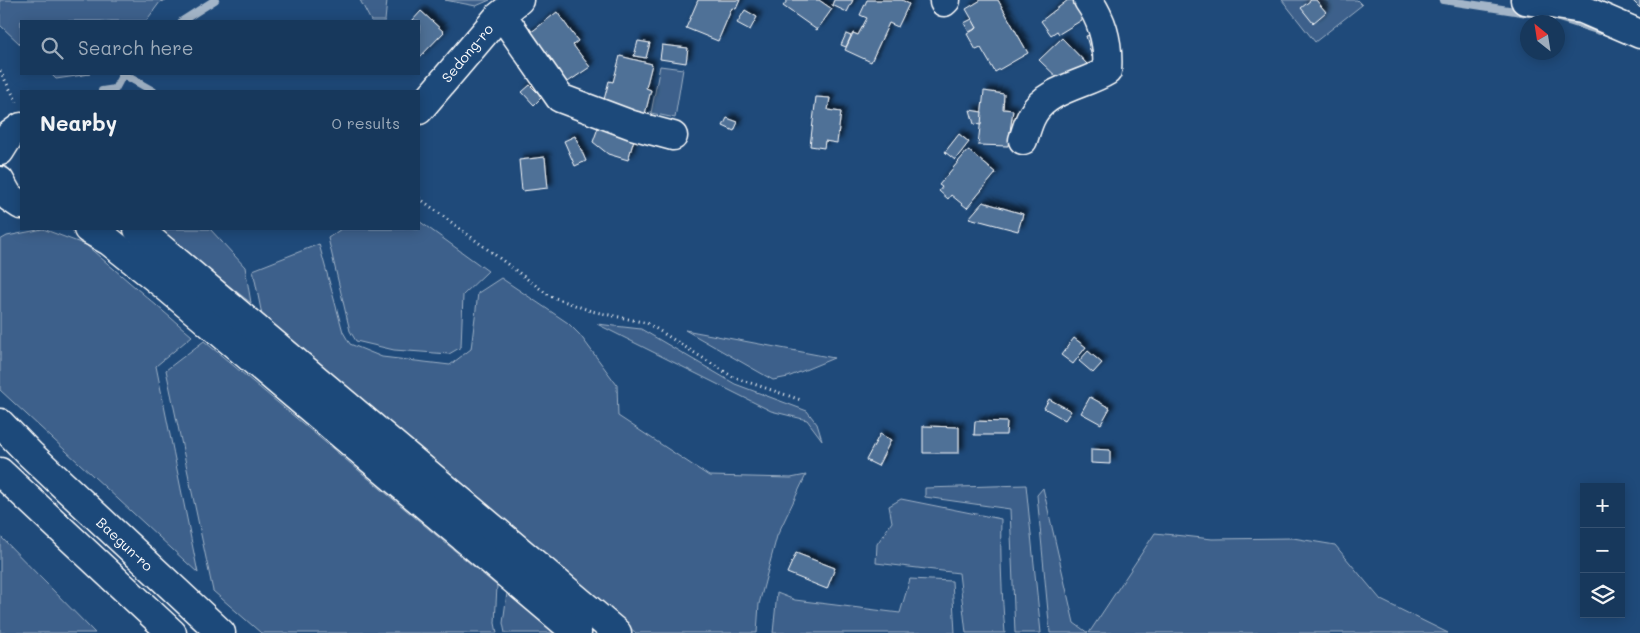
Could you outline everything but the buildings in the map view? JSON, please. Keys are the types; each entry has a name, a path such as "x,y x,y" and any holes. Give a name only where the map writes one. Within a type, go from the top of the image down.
{"main road":[{"path":"1023,140 1033,113 1050,96 1092,80 1107,71 1108,56 1099,17 1088,0"},
{"path":"1525,0 1582,9 1640,34"},
{"path":"511,7 560,98 632,125 673,136"},
{"name":"Sedong-ro","path":"420,109 511,7"},
{"path":"0,151 10,135 20,128"},
{"path":"90,230 109,241 164,285 577,633"},
{"path":"139,230 617,633"},
{"name":"Baegun-ro","path":"0,423 30,454 223,633"},
{"path":"3,476 172,633"},
{"path":"122,586 152,633"}],"path":[{"path":"0,71 20,108"},
{"path":"420,199 550,296 591,311 647,323 733,377 801,400"}],"shaded area":[{"path":"0,0 166,0 160,2 147,20 20,20 20,44 0,25"},
{"path":"360,0 387,0 385,20 370,20"},
{"path":"445,0 490,0 476,6"},
{"path":"1282,0 1357,0 1362,5 1315,42"},
{"path":"660,66 683,69 675,118 651,113"},
{"path":"52,75 83,75 56,79"},
{"path":"420,222 488,271 463,295 461,347 449,354 394,350 356,341 350,331 328,238 340,230 420,230"},
{"path":"46,230 86,245 192,336 156,366 198,573 0,390 0,240 7,236"},
{"path":"158,230 211,230 245,267 251,303"},
{"path":"319,244 343,332 350,344 382,357 450,365 471,349 478,293 501,278 568,323 580,335 617,385 618,416 709,476 791,478 806,475 777,536 759,604 757,633 636,633 262,315 253,270"},
{"path":"597,324 641,329 735,384 807,411 817,424 822,440 807,420 771,411"},
{"path":"685,330 834,358 788,377 773,380"},
{"path":"204,341 497,586 495,623 497,633 261,633 213,591 166,370"},
{"path":"1026,485 1041,633 1015,633 1010,509 925,497 925,488"},
{"path":"1043,488 1074,623 1088,633 1050,633 1037,495"},
{"path":"901,499 1001,519 1005,633 966,633 959,573 876,563 877,544 892,522 889,506"},
{"path":"1155,533 1212,539 1293,538 1335,545 1381,600 1448,633 1089,633"},
{"path":"0,536 95,633 0,633"},
{"path":"910,579 952,581 955,633 773,633 777,593 795,600 900,613"},
{"path":"507,593 555,633 505,633 503,623"}],"waterway":[{"path":"184,20 215,0"},
{"path":"1443,0 1528,13"},
{"path":"1565,20 1600,31"},
{"path":"108,90 115,89 122,75"},
{"path":"125,75 151,90"}]}
